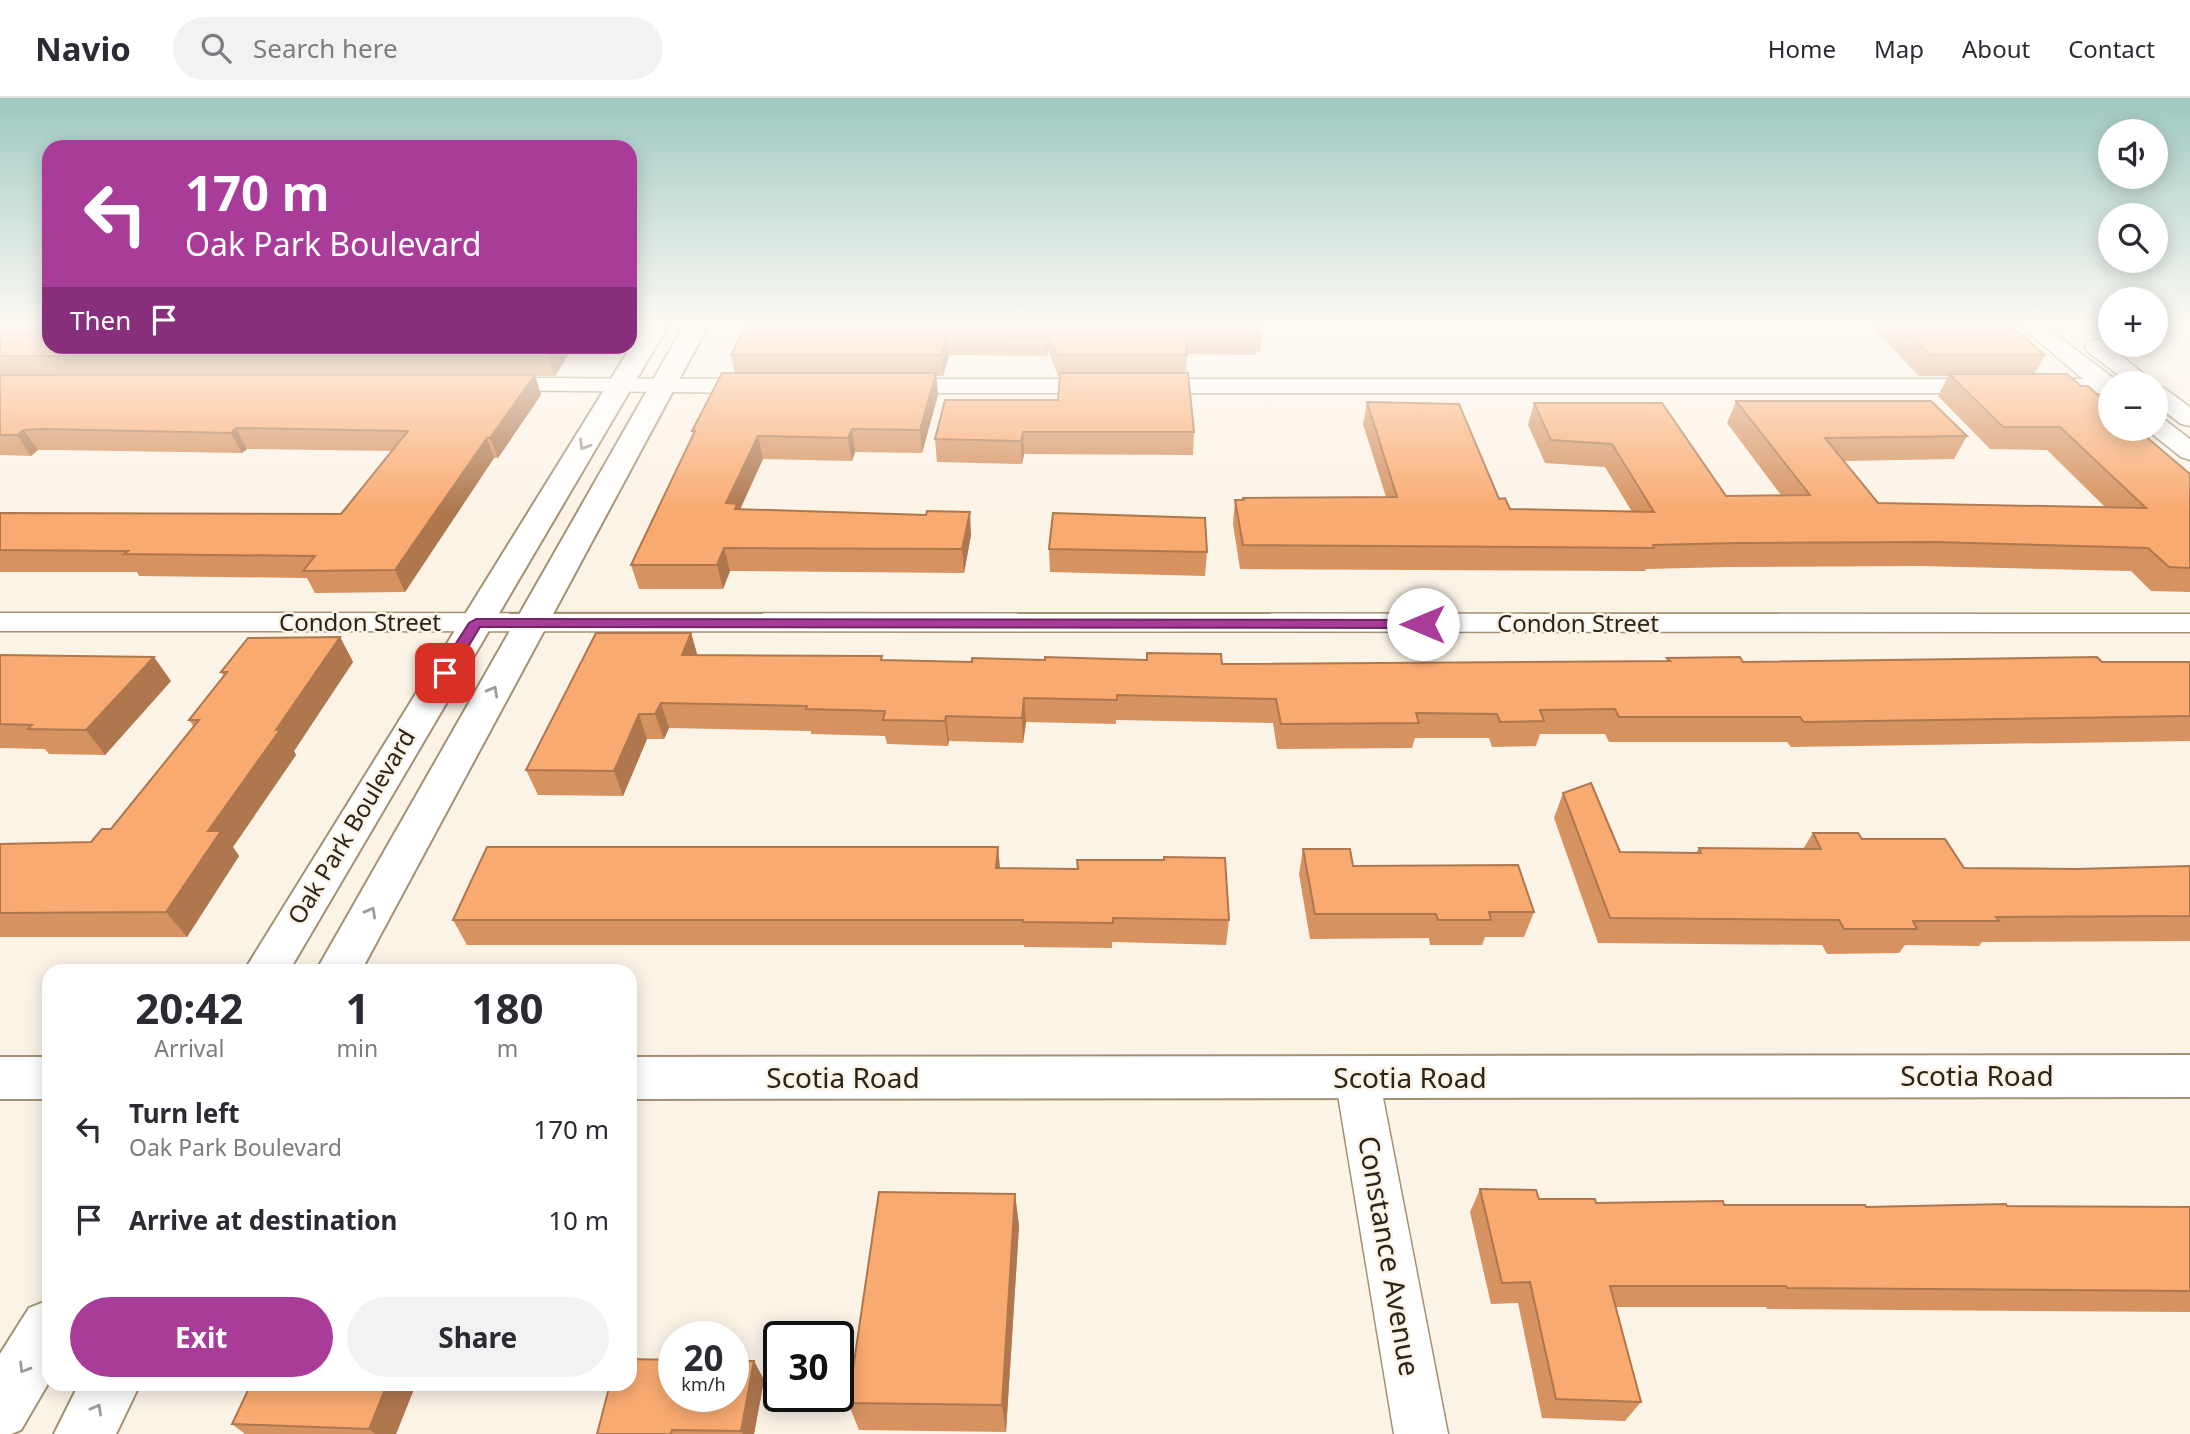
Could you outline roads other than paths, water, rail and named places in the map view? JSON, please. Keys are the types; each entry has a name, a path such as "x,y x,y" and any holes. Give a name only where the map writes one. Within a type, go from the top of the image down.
{"street":[{"name":"Oak Park Boulevard","path":"270,964 620,386"},
{"path":"342,964 663,386"},
{"path":"1294,386 2098,387"},
{"path":"2168,402 2190,419"},
{"path":"2168,435 2190,452"},
{"name":"Condon Street","path":"0,622 2190,623"},
{"name":"Scotia Road","path":"637,1078 2190,1076"},
{"name":"Constance Avenue","path":"1357,1077 1421,1434"},
{"path":"0,1078 42,1078"},
{"path":"0,1409 42,1340"},
{"path":"84,1434 107,1391"}]}
